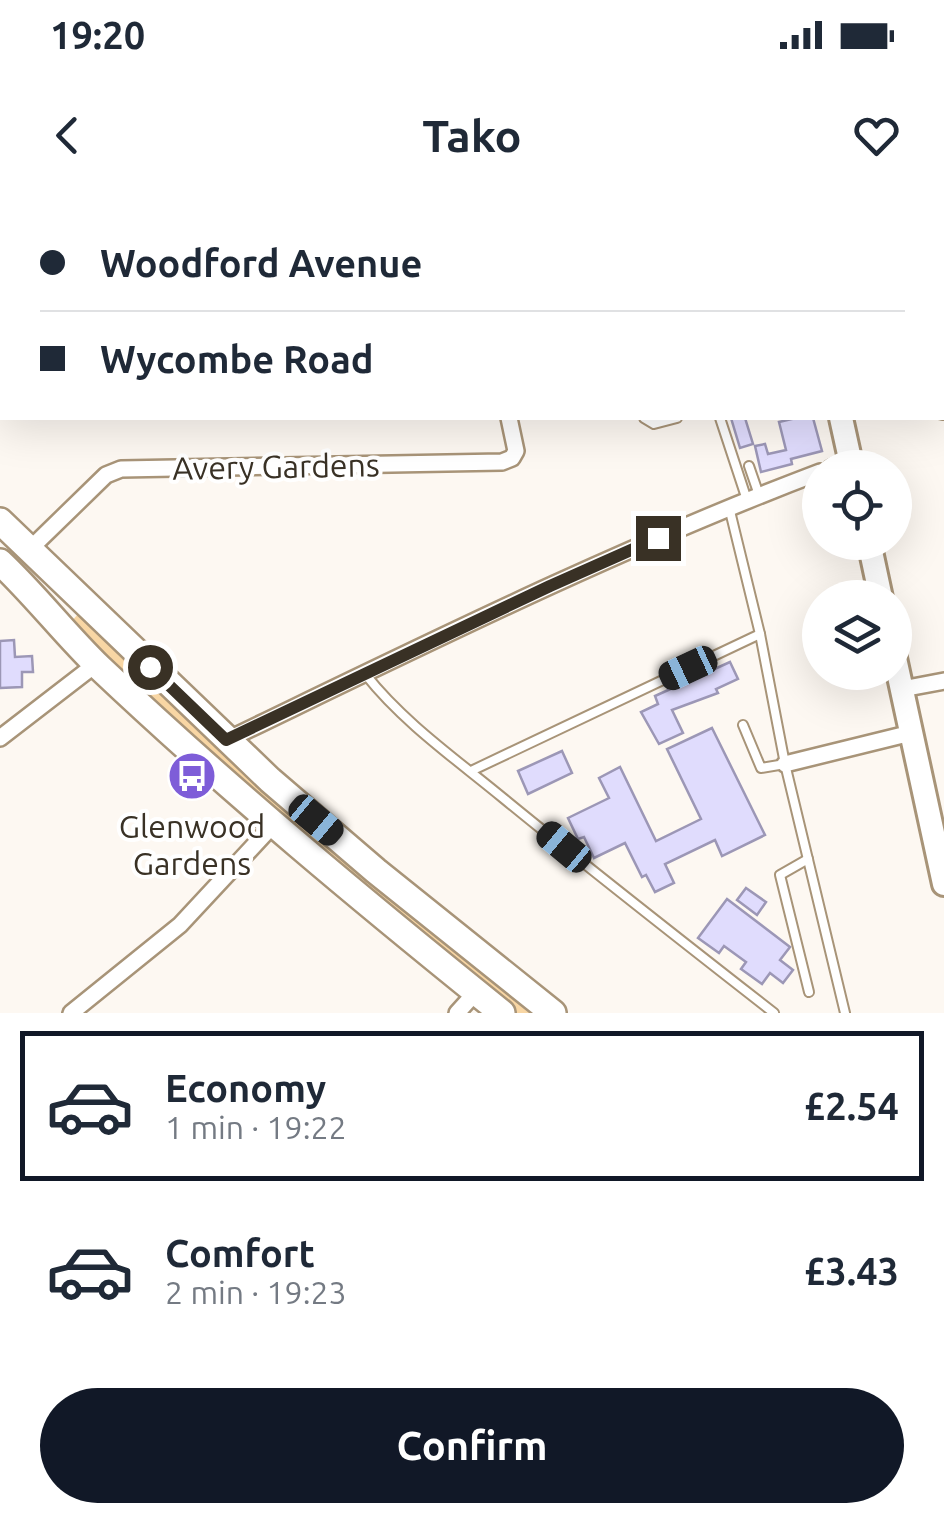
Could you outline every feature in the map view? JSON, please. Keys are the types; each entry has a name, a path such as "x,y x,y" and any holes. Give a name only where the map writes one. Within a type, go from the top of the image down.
{"highway":[{"path":"0,521 226,740 331,833 554,1013"},
{"path":"0,562 96,664 274,824 502,1013"}],"main road":[{"path":"841,420 843,450"},
{"path":"902,690 944,884"}],"street":[{"name":"Avery Gardens","path":"29,550 106,475 121,468 502,462 512,458 516,451 509,420"},
{"path":"226,740 550,586 802,479"},
{"path":"0,738 96,664"},
{"path":"912,688 944,681"},
{"path":"785,764 912,734"},
{"path":"71,1013 180,926 274,824"},
{"path":"456,1013 476,992"}],"lane":[{"path":"721,420 753,497"},
{"path":"749,466 753,497"},
{"path":"730,507 785,764 845,1013"},
{"path":"471,771 760,634"},
{"path":"364,674 380,693 471,771 625,898 774,1013"},
{"path":"743,726 761,768 785,764"},
{"path":"808,859 780,874 810,992"}],"shaded area":[{"path":"79,613 286,808 536,1013 513,1013 336,870 69,624"}],"building":[{"path":"732,420 746,420 753,444 740,448"},
{"path":"814,420 822,450 802,450 802,456 791,459 792,464 761,472 755,446 765,444 768,454 786,450 779,422"},
{"path":"14,640 15,657 32,656 33,672 22,672 22,687 0,688 0,641"},
{"path":"730,662 738,679 716,689 718,693 672,710 683,733 659,744 641,712 658,704 655,696"},
{"path":"712,728 765,835 722,856 715,840 665,864 674,883 655,892 646,875 642,877 625,843 594,858 584,837 578,839 568,818 609,798 599,778 620,767 656,841 701,819 667,749"},
{"path":"562,751 572,773 528,794 518,771"},
{"path":"746,888 766,902 757,915 737,900"},
{"path":"727,899 790,947 780,960 793,970 783,983 770,973 762,984 741,969 746,962 724,946 719,953 698,938"}],"place":[{"name":"Glenwood Gardens","path":"192,776"}],"route":[{"path":"150,667 226,740 658,538"}]}
